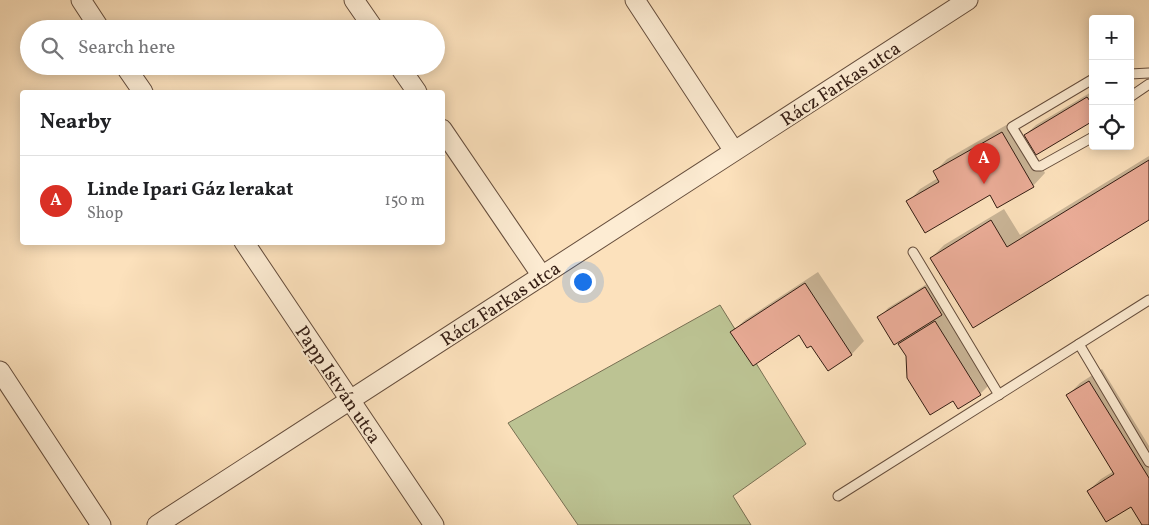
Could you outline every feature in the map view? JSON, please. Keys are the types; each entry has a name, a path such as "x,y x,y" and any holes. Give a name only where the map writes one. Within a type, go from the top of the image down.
{"street":[{"path":"81,0 94,20"},
{"path":"354,0 368,20"},
{"path":"635,0 734,151"},
{"name":"Rácz Farkas utca","path":"157,525 968,0"},
{"path":"131,75 142,90"},
{"path":"405,75 416,90"},
{"path":"445,133 542,276"},
{"name":"Papp István utca","path":"246,245 434,525"},
{"path":"0,371 101,525"}],"lane":[{"path":"1134,74 1149,73"},
{"path":"1089,81 1012,127 1036,166 1041,166 1089,139"},
{"path":"1134,94 1149,84"},
{"path":"913,252 999,394"},
{"path":"838,496 1149,300"},
{"path":"1079,344 1149,462"}],"green space":[{"path":"720,305 806,444 733,496 751,525 578,525 508,423"}],"building":[{"path":"1087,97 1089,100 1089,123 1036,155 1024,135"},
{"path":"1002,132 1034,187 997,208 990,195 925,233 906,201 939,182 933,171"},
{"path":"1149,160 1149,220 973,328 930,258 991,220 1007,247"},
{"path":"805,283 852,355 828,371 811,346 807,348 799,335 753,366 730,332"},
{"path":"925,287 942,315 894,345 877,317"},
{"path":"935,321 981,395 958,409 953,401 930,415 907,378 906,356 898,344"},
{"path":"1089,381 1149,478 1149,525 1142,525 1131,507 1106,522 1087,491 1114,474 1066,395"}],"place":[{"name":"Linde Ipari Gáz lerakat","path":"984,184"}]}
